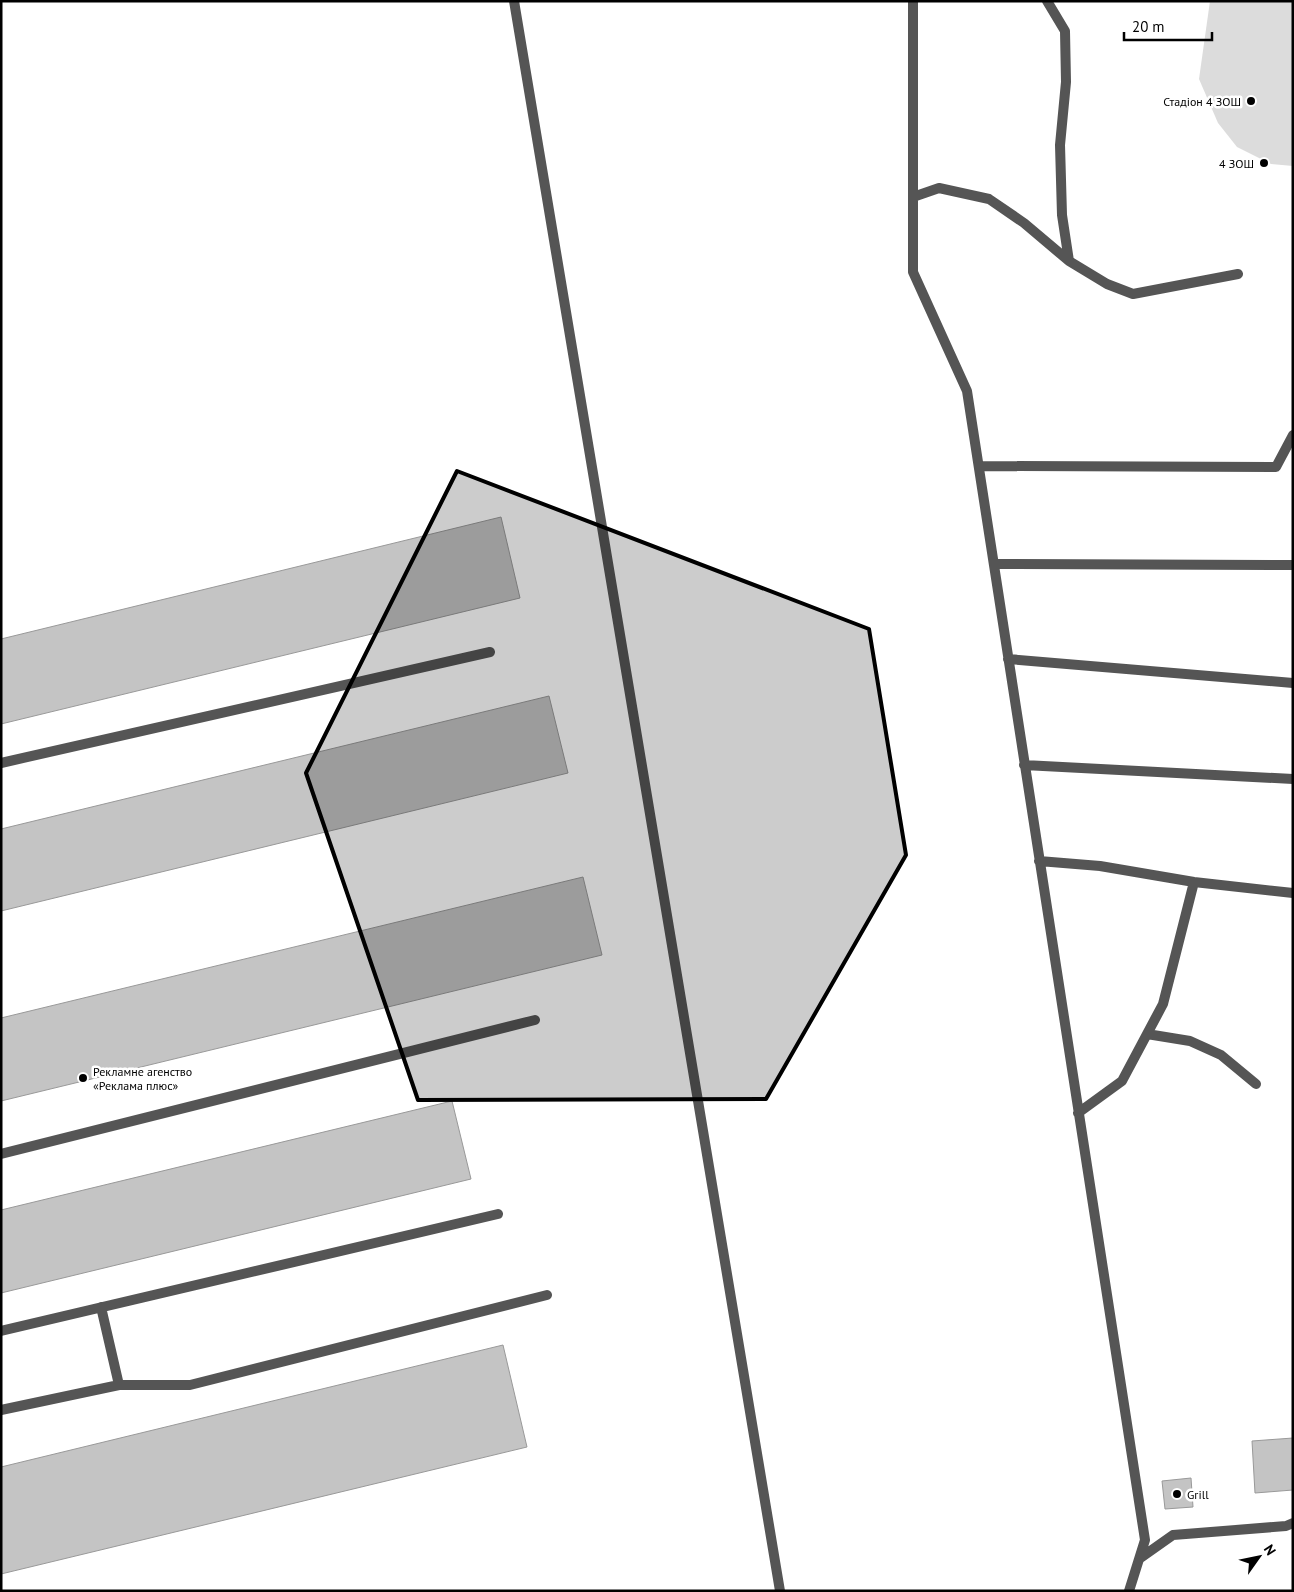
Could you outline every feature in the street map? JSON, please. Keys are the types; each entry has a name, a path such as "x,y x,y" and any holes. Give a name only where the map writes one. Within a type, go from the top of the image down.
{"lane":[{"path":"514,1 780,1591"},
{"path":"913,1 913,272 967,391 1145,1540 1129,1591"},
{"path":"1047,1 1065,31 1066,82 1060,145 1062,215 1069,262"},
{"path":"913,197 939,188 989,199 1024,223 1069,262 1107,284 1133,294 1238,274"},
{"path":"979,466 1276,467 1293,436"},
{"path":"994,564 1293,565"},
{"path":"1,763 490,652"},
{"path":"1008,660 1293,683"},
{"path":"1024,765 1293,779"},
{"path":"1039,861 1100,866 1194,882 1293,893"},
{"path":"1078,1113 1122,1081 1163,1004 1194,882"},
{"path":"1,1154 535,1020"},
{"path":"1147,1034 1190,1041 1221,1056 1256,1084"},
{"path":"1,1331 498,1214"},
{"path":"1,1410 119,1385 190,1385 547,1295"},
{"path":"101,1308 119,1385"},
{"path":"1139,1559 1173,1535 1286,1526 1293,1523"}],"highlighted area":[{"path":"457,471 869,629 906,855 766,1099 418,1100 306,773"}],"shaded area":[{"name":"Стадіон 4 ЗОШ","path":"1210,1 1293,1 1293,166 1271,164 1237,147 1218,123 1199,79"}],"building":[{"path":"501,517 520,598 1,724 1,639"},
{"path":"549,696 568,773 1,911 1,829"},
{"path":"583,877 602,955 1,1101 1,1018"},
{"path":"452,1101 471,1179 1,1293 1,1210"},
{"path":"503,1345 527,1447 1,1574 1,1467"},
{"path":"1293,1438 1293,1490 1255,1493 1252,1441"},
{"name":"Grill","path":"1191,1478 1193,1507 1165,1509 1162,1481"}],"place":[{"name":"Стадіон 4 ЗОШ","path":"1251,101"},
{"name":"4 ЗОШ","path":"1264,163"},
{"name":"Рекламне агенство «Реклама плюс»","path":"83,1078"},
{"name":"Grill","path":"1177,1494"}]}
